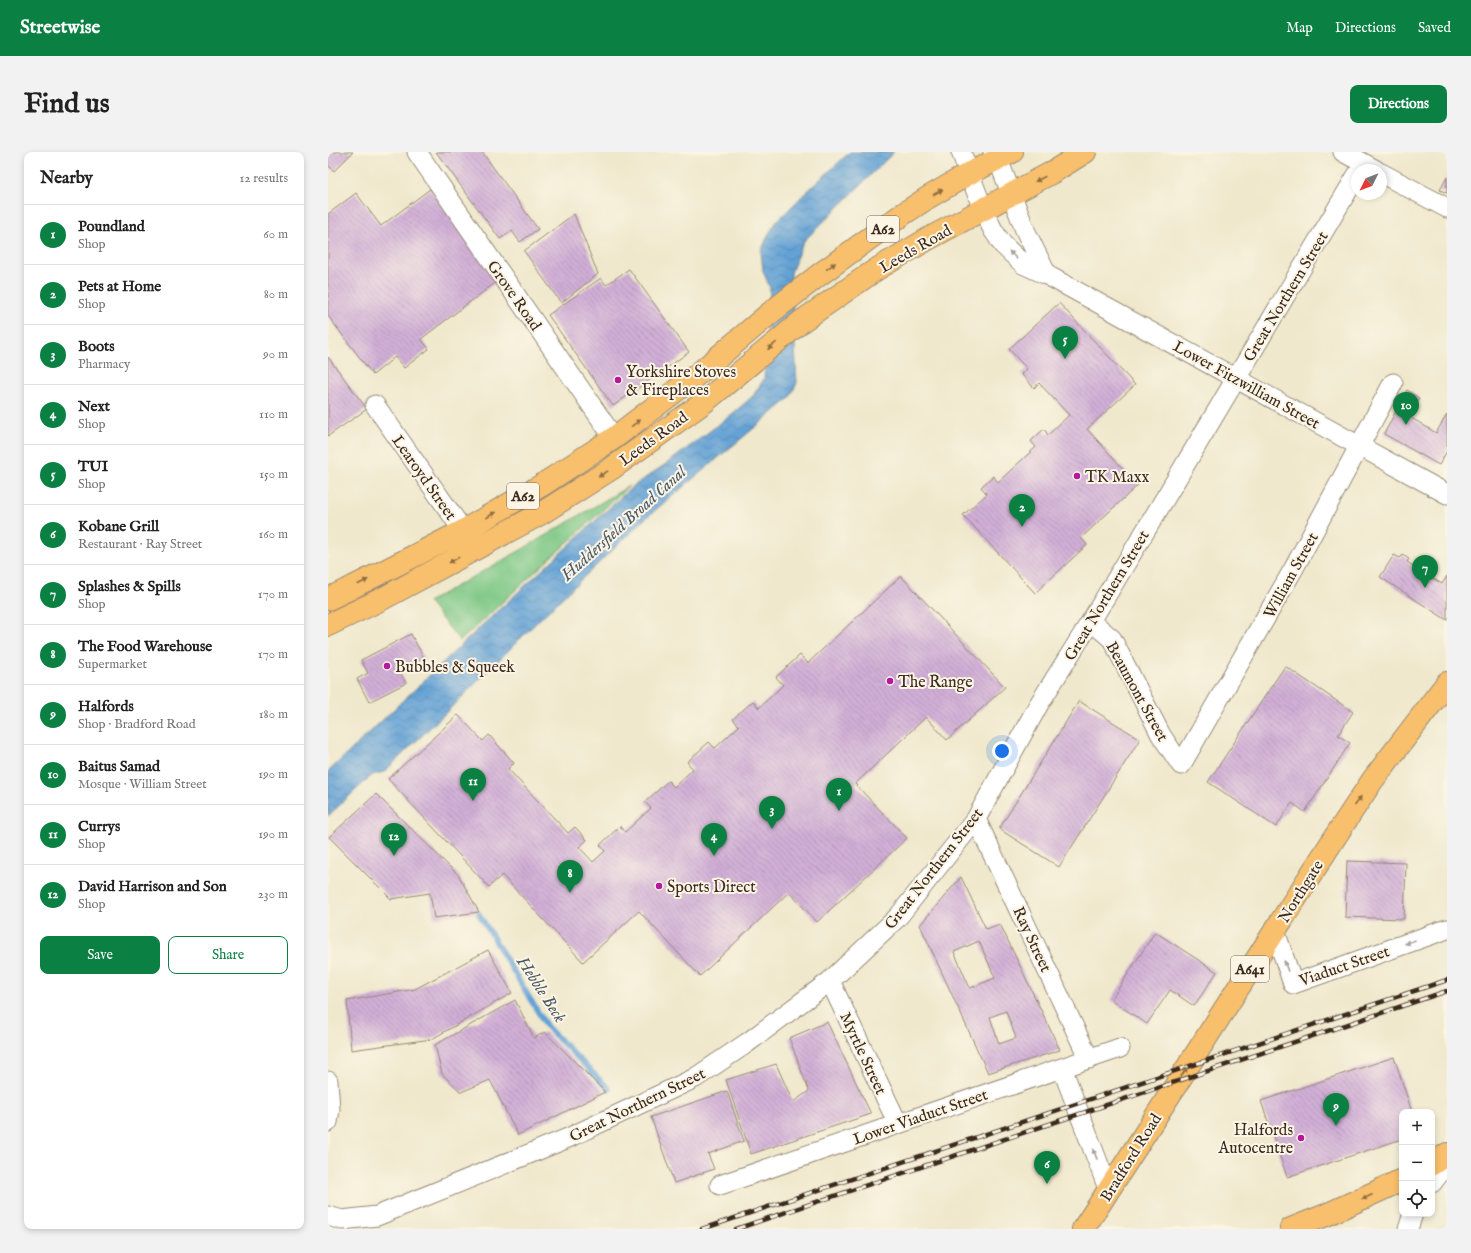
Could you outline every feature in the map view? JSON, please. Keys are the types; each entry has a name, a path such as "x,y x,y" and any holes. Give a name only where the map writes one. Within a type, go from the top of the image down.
{"main road":[{"name":"Leeds Road","path":"328,599 469,540 542,513 611,469 703,403 802,321 832,300 928,239 1051,173 1085,152"},
{"name":"Leeds Road","path":"328,625 382,599 469,540 542,485 614,438 703,370 775,309 819,275 917,204 1001,154"},
{"name":"Northgate","path":"1163,1105 1317,864 1372,781 1447,683"},
{"name":"A641","path":"1395,752 1447,707"},
{"name":"Bradford Road","path":"1083,1229 1163,1105"},
{"path":"1435,1162 1447,1154"},
{"path":"1291,1229 1400,1181"}],"street":[{"name":"Grove Road","path":"417,152 614,438"},
{"name":"Lower Fitzwilliam Street","path":"961,152 983,209 993,230 1003,245 1023,264 1236,378 1447,494"},
{"path":"1343,152 1363,164"},
{"path":"1001,154 1011,194 1025,230 1046,275"},
{"path":"1387,176 1447,208"},
{"name":"Great Northern Street","path":"328,1216 342,1220 377,1216 568,1138 695,1078 747,1043 830,981 898,917 976,818 1039,704 1091,621 1236,378 1351,190"},
{"name":"William Street","path":"1181,764 1294,568 1393,383"},
{"name":"Learoyd Street","path":"374,405 469,540"},
{"name":"Beaumont Street","path":"1091,621 1112,639 1161,735 1181,764"},
{"name":"Ray Street","path":"976,818 1089,1059"},
{"name":"Viaduct Street","path":"1275,931 1292,984 1447,929"},
{"name":"Myrtle Street","path":"830,981 898,1124"},
{"name":"Lower Viaduct Street","path":"720,1185 1120,1048"},
{"path":"1062,1068 1108,1191"},
{"path":"328,1081 330,1109 328,1122"},
{"path":"1434,1181 1447,1164"},
{"path":"1408,1229 1412,1217"}],"green space":[{"path":"629,486 460,641 428,602 521,550"}],"water":[{"name":"Huddersfield Broad Canal","path":"850,152 894,152 804,241 798,254 791,273 797,383 789,399 647,517 542,617 384,772 372,775 328,816 328,772 477,630 632,487 673,459 731,415 753,396 764,379 770,288 763,271 761,252 768,235 777,221"}],"building":[{"path":"328,152 353,152 334,171 328,165"},
{"path":"436,152 482,152 538,229 520,242 512,231 500,239"},
{"path":"1447,177 1447,193 1440,190"},
{"path":"430,189 499,280 421,339 429,349 404,368 395,357 373,375 328,316 328,214 356,193 381,226"},
{"path":"574,214 598,274 561,303 524,251"},
{"path":"629,269 689,352 613,406 548,315 601,278 606,285"},
{"path":"1059,303 1135,385 1087,429 1138,485 1081,538 1087,545 1035,593 963,515 987,494 981,487 993,476 998,482 1036,447 1031,441 1044,429 1048,435 1069,415 1039,383 1034,388 1021,374 1027,369 1009,349"},
{"path":"328,357 367,409 328,436"},
{"path":"1407,390 1419,398 1410,417 1436,433 1447,414 1447,451 1439,465 1384,434"},
{"path":"1394,555 1400,558 1403,555 1409,559 1407,562 1442,584 1447,576 1447,620 1380,577"},
{"path":"901,576 1005,687 947,740 926,717 855,784 907,838 817,922 789,892 700,976 639,911 583,962 502,875 489,887 388,779 458,715 483,741 489,735 514,763 508,769 568,833 575,827 587,840 579,847 593,862 605,851 600,845 620,826 625,832 651,808 645,802 668,781 674,787 693,769 687,762 709,742 715,748 739,726 733,719 753,701 759,708 783,685 776,677 800,655 808,663"},
{"name":"Bubbles & Squeek","path":"411,634 424,658 399,671 406,683 369,702 357,679 368,673 361,660"},
{"path":"1285,666 1353,712 1338,735 1350,743 1305,812 1292,803 1276,827 1208,782"},
{"path":"1079,701 1140,739 1059,867 999,829"},
{"path":"376,794 459,876 479,912 434,918 430,893 391,899 329,837"},
{"path":"1347,861 1406,863 1404,919 1345,917"},
{"path":"961,877 986,929 1000,924 1060,1050 988,1073 920,925","holes":["979,941 995,978 970,988 954,952","1006,1011 1016,1038 999,1044 990,1017"]},
{"path":"1155,932 1217,972 1194,1006 1170,990 1147,1024 1111,1000"},
{"path":"488,950 512,993 432,1039 351,1050 347,1001 415,989"},
{"path":"515,1000 534,1038 545,1032 605,1092 518,1135 490,1080 461,1092 442,1074 435,1045"},
{"path":"827,1022 871,1114 751,1154 726,1080 776,1064 793,1102 809,1091 789,1038"},
{"path":"1394,1057 1411,1109 1399,1109 1399,1140 1287,1177 1261,1101"},
{"path":"727,1091 744,1141 708,1154 714,1169 674,1183 651,1117"}],"waterway":[{"name":"Hebble Beck","path":"479,914 547,1027 609,1089"}],"railway":[{"path":"702,1229 1447,980"},
{"path":"736,1229 1447,991"}],"place":[{"name":"TUI","path":"1065,359"},
{"name":"Yorkshire Stoves & Fireplaces","path":"618,380"},
{"name":"Baitus Samad","path":"1406,425"},
{"name":"TK Maxx","path":"1077,476"},
{"name":"Pets at Home","path":"1022,527"},
{"name":"Splashes & Spills","path":"1425,588"},
{"name":"Bubbles & Squeek","path":"387,666"},
{"name":"The Range","path":"890,681"},
{"name":"Currys","path":"473,801"},
{"name":"Poundland","path":"839,811"},
{"name":"Boots","path":"772,829"},
{"name":"David Harrison and Son","path":"394,856"},
{"name":"Next","path":"714,856"},
{"name":"Sports Direct","path":"659,886"},
{"name":"The Food Warehouse","path":"570,893"},
{"name":"Halfords","path":"1336,1126"},
{"name":"Halfords Autocentre","path":"1301,1138"},
{"name":"Kobane Grill","path":"1047,1184"}]}
